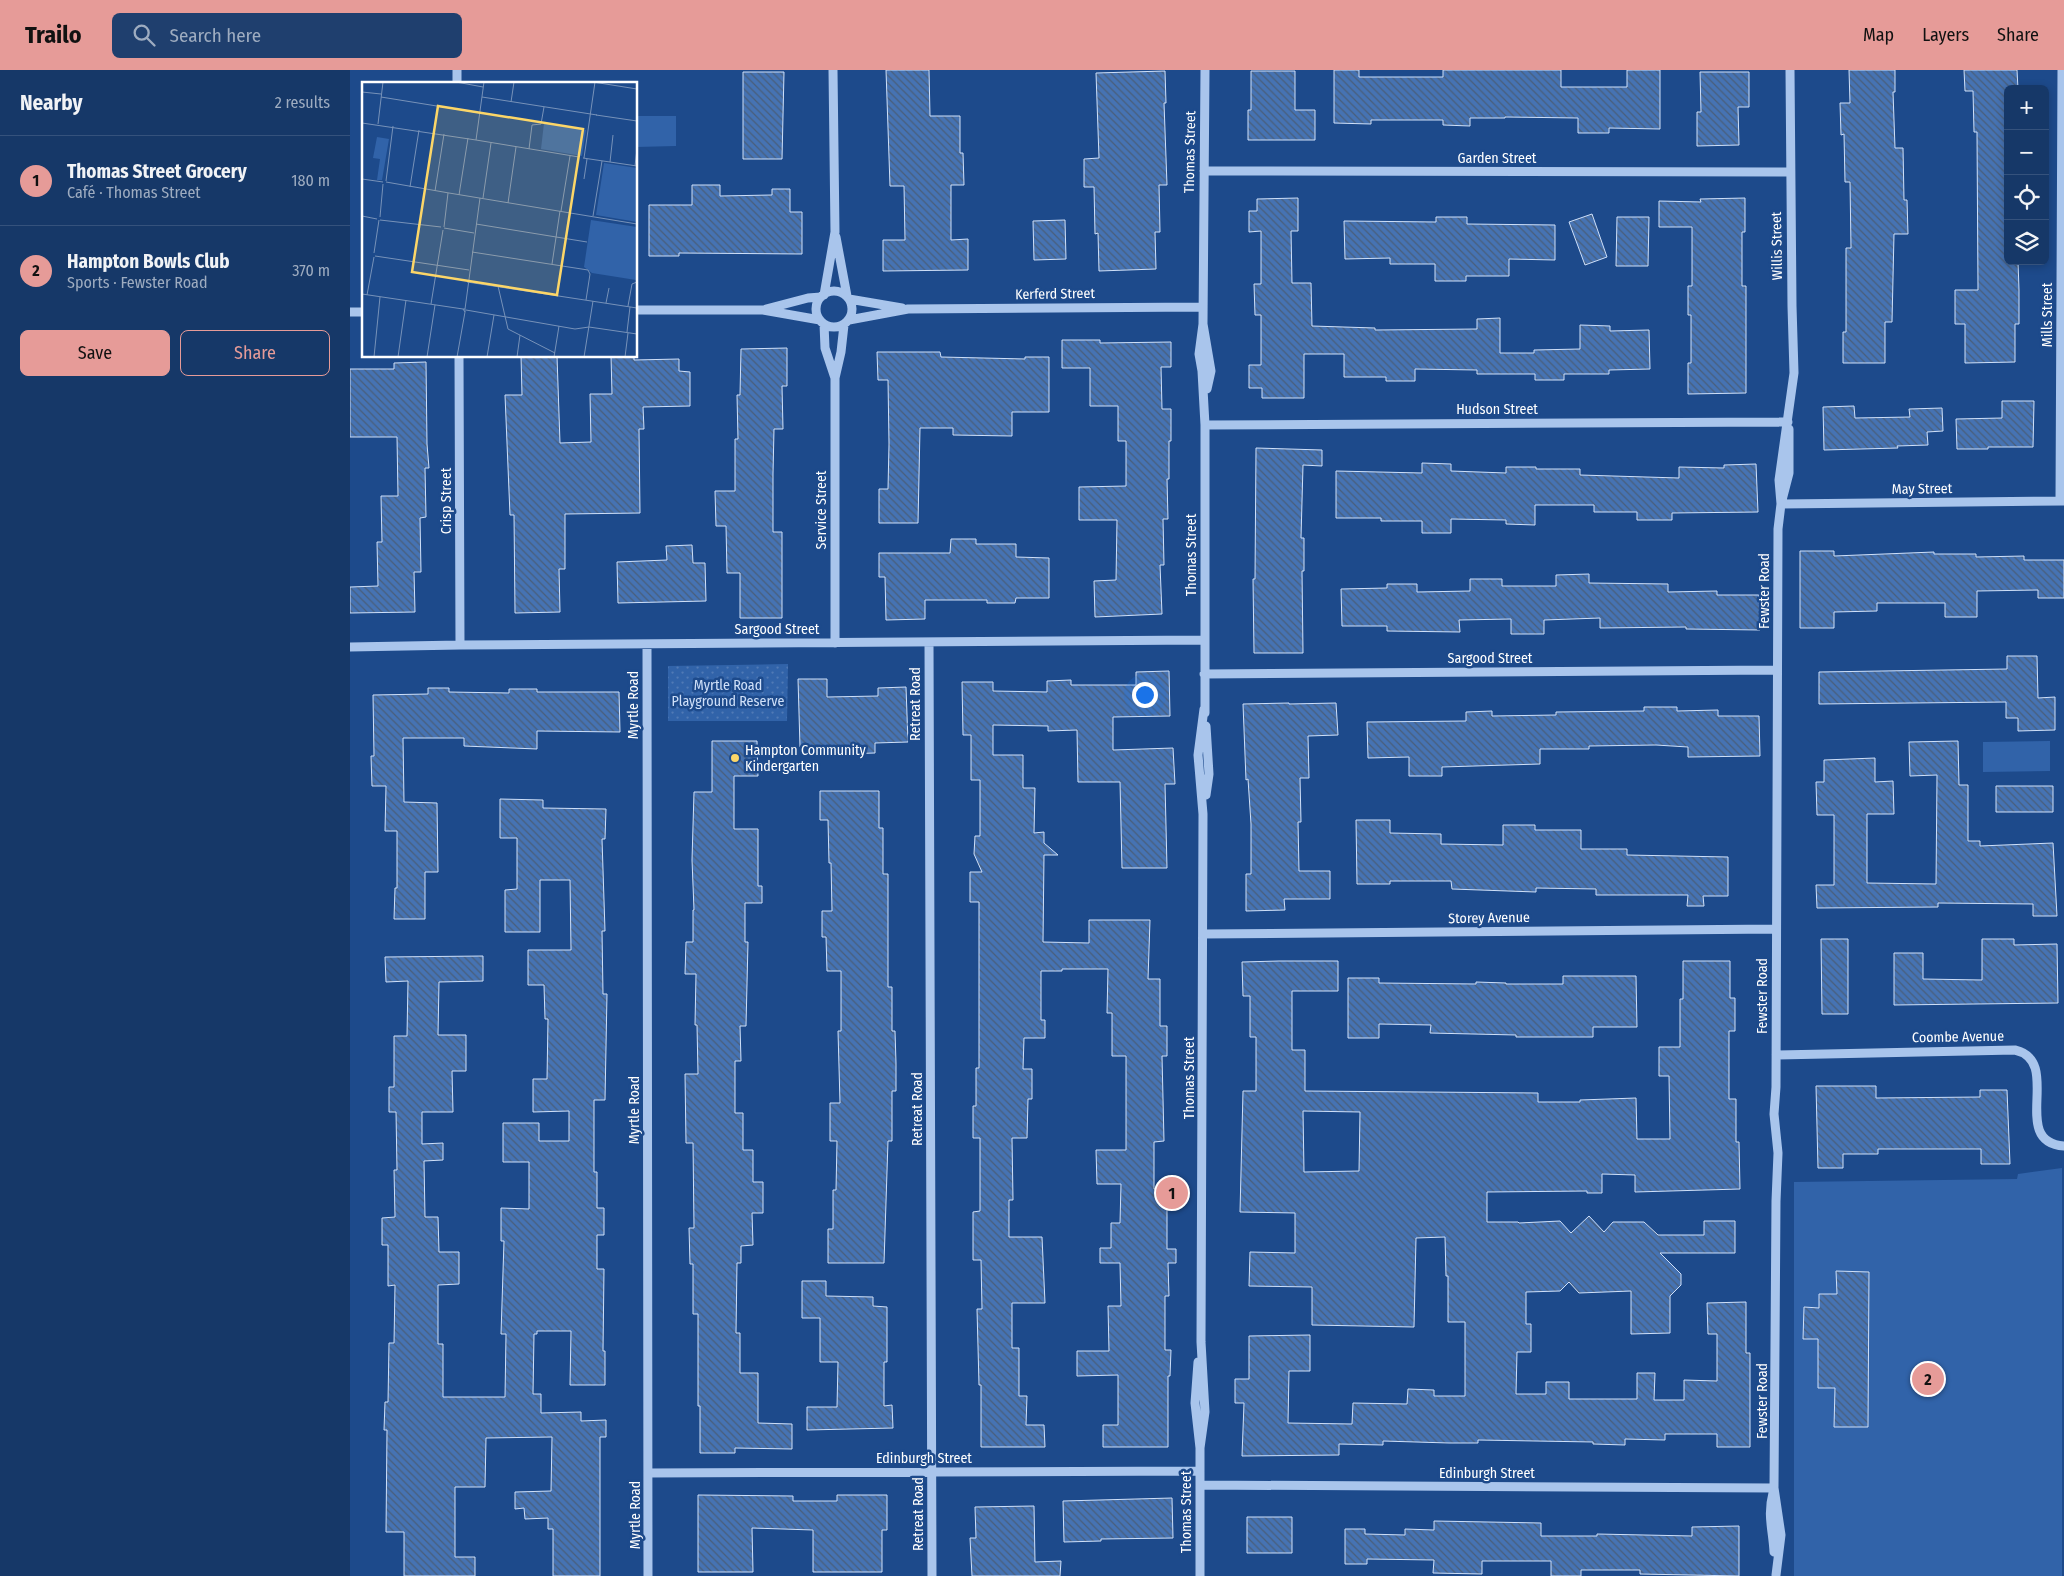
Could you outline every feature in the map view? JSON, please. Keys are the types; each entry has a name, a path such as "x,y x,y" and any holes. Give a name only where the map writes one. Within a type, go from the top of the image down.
{"street":[{"path":"638,310 763,310 822,322 834,328 846,323 852,310 835,232 834,70"},
{"name":"Thomas Street","path":"1200,1576 1200,1448 1195,1403 1201,1342 1204,814 1209,774 1204,709 1205,401 1211,371 1203,324 1205,70"},
{"name":"Willis Street","path":"1781,504 1779,480 1782,446 1788,422 1795,349 1792,306 1790,70"},
{"name":"Mills Street","path":"2062,70 2062,501"},
{"name":"Garden Street","path":"1204,171 1790,172"},
{"path":"822,322 816,311 822,296 835,232"},
{"path":"763,310 822,296 833,291 843,293 848,298"},
{"name":"Kerferd Street","path":"848,298 908,310"},
{"name":"Kerferd Street","path":"846,323 908,310 1203,307"},
{"name":"Service Street","path":"822,322 825,348 835,378"},
{"name":"Service Street","path":"835,642 835,378 846,323"},
{"name":"Crisp Street","path":"459,358 460,645"},
{"name":"Hudson Street","path":"1205,425 1788,422"},
{"name":"May Street","path":"1781,504 2062,501"},
{"name":"Fewster Road","path":"1776,1575 1769,1513 1774,1488 1778,1153 1774,1114 1776,1087 1778,529 1781,504"},
{"name":"Sargood Street","path":"350,647 1204,640"},
{"name":"Retreat Road","path":"929,642 932,1576"},
{"name":"Myrtle Road","path":"647,644 648,1576"},
{"name":"Sargood Street","path":"1204,674 1777,670"},
{"name":"Storey Avenue","path":"1203,934 1776,929"},
{"name":"Coombe Avenue","path":"1776,1055 2015,1050 2024,1052 2032,1056 2039,1066 2041,1132 2049,1142 2064,1146"},
{"name":"Edinburgh Street","path":"648,1474 1200,1471"},
{"name":"Edinburgh Street","path":"1200,1485 1774,1488"}],"green space":[{"path":"638,116 676,116 676,146 638,147"},
{"name":"Myrtle Road Playground Reserve","path":"788,664 787,721 668,721 668,666"},
{"path":"2050,741 2050,771 1983,772 1983,742"},
{"path":"2062,1168 2062,1576 1794,1576 1794,1182 2017,1179 2018,1174"}],"building":[{"path":"886,70 929,70 930,116 960,116 960,153 963,153 964,185 951,185 951,240 968,239 968,270 883,271 883,240 905,240 904,186 890,186"},
{"path":"1334,70 1359,70 1359,77 1443,77 1443,70 1561,70 1561,87 1627,87 1627,70 1660,70 1660,129 1609,128 1609,133 1578,133 1578,118 1470,118 1470,126 1443,125 1443,120 1371,120 1371,124 1334,123"},
{"path":"1849,70 1895,70 1895,92 1893,92 1895,148 1903,148 1904,200 1907,200 1908,234 1894,234 1892,322 1885,322 1885,363 1843,363 1843,332 1846,332 1846,248 1851,248 1850,182 1845,182 1844,134 1841,135 1840,103 1850,103"},
{"path":"1964,70 2017,70 2018,85 2004,85 2004,265 2018,265 2019,324 2015,324 2015,362 1965,363 1965,324 1955,324 1955,290 1978,290 1977,132 1974,132 1973,91 1965,91"},
{"path":"1165,71 1166,103 1164,103 1167,185 1159,185 1160,232 1155,232 1156,269 1099,271 1098,233 1095,234 1094,187 1084,187 1084,159 1099,158 1096,73"},
{"path":"1251,71 1295,71 1295,110 1315,110 1315,140 1248,140 1248,110 1251,110"},
{"path":"743,72 784,72 782,159 743,159"},
{"path":"1700,72 1749,72 1749,107 1738,107 1739,145 1697,146 1697,112 1701,112"},
{"path":"692,185 720,185 720,196 772,195 772,189 790,189 790,212 802,212 802,254 679,253 679,256 649,256 649,205 692,205"},
{"path":"1298,198 1298,231 1291,231 1292,283 1311,283 1312,326 1375,328 1375,330 1477,329 1477,319 1500,318 1500,353 1534,353 1534,350 1580,349 1580,325 1610,326 1610,331 1649,330 1650,369 1609,370 1609,374 1564,374 1564,380 1535,380 1535,374 1477,374 1477,370 1415,369 1415,381 1386,381 1386,377 1344,377 1344,354 1304,354 1304,398 1262,398 1262,388 1249,388 1249,365 1261,365 1261,315 1255,315 1254,284 1261,284 1261,231 1249,232 1249,211 1257,211 1257,199"},
{"path":"1745,198 1745,232 1742,232 1742,286 1746,286 1746,393 1688,394 1688,363 1691,363 1691,315 1688,315 1688,286 1692,286 1692,227 1659,227 1659,201 1701,202 1700,199"},
{"path":"1592,214 1607,257 1585,265 1569,222"},
{"path":"1436,217 1467,217 1467,224 1555,225 1555,260 1509,259 1509,276 1466,276 1466,281 1435,281 1435,264 1390,264 1390,258 1345,259 1344,221 1436,222"},
{"path":"1617,217 1649,217 1648,266 1616,266"},
{"path":"1065,220 1066,259 1034,260 1033,221"},
{"path":"1062,340 1100,340 1100,343 1171,342 1171,367 1161,367 1162,409 1171,409 1169,479 1167,479 1168,519 1163,519 1164,565 1160,565 1162,614 1095,617 1094,581 1116,580 1117,520 1079,520 1079,487 1126,486 1126,441 1118,441 1118,406 1090,406 1090,368 1062,368"},
{"path":"787,348 787,386 782,386 783,429 774,429 773,474 773,532 782,532 782,618 740,618 740,573 727,573 726,526 716,526 715,491 735,491 735,439 738,439 737,395 740,395 741,349"},
{"path":"877,352 940,352 941,357 1025,359 1025,357 1049,357 1049,412 1012,412 1012,436 953,435 953,428 920,428 918,523 879,523 879,489 888,489 889,444 888,380 878,380"},
{"path":"521,358 557,358 560,443 591,442 590,394 612,394 611,358 634,358 634,360 679,359 679,371 690,372 690,406 643,407 644,429 639,429 640,513 565,514 565,569 559,569 560,612 515,613 514,515 510,515 505,395 522,395"},
{"path":"426,362 429,468 425,468 426,517 420,518 421,572 414,572 415,612 350,613 350,587 378,586 377,542 382,542 381,496 398,496 397,437 350,437 350,369 394,369 394,363"},
{"path":"2002,401 2034,401 2033,447 1957,449 1956,419 2002,418"},
{"path":"1854,406 1855,418 1910,417 1909,409 1942,408 1943,431 1927,432 1928,445 1897,446 1898,448 1824,450 1823,407"},
{"path":"1256,448 1322,450 1322,466 1303,465 1301,538 1304,538 1304,571 1302,571 1303,653 1254,653 1253,579 1255,579"},
{"path":"1422,463 1451,464 1451,471 1506,473 1506,467 1536,467 1536,469 1580,469 1580,475 1679,478 1679,467 1724,468 1724,465 1756,464 1758,512 1672,513 1672,520 1637,520 1637,512 1594,512 1594,505 1535,505 1535,525 1506,524 1506,520 1451,519 1451,533 1422,533 1422,521 1381,521 1381,518 1336,518 1336,471 1422,473"},
{"path":"951,539 976,539 976,544 1016,544 1016,557 1049,558 1049,598 1016,598 1015,603 987,603 987,600 925,600 925,619 886,620 885,577 879,577 879,553 950,553"},
{"path":"692,545 693,563 705,563 706,601 618,603 617,562 667,560 666,546"},
{"path":"1800,551 1834,551 1834,556 1934,552 1934,554 1976,554 1976,557 2024,556 2024,560 2064,560 2064,598 2038,598 2038,590 1977,591 1977,617 1945,617 1945,603 1877,603 1877,611 1834,612 1834,628 1800,628"},
{"path":"1589,574 1589,583 1668,584 1668,592 1717,591 1717,595 1759,595 1760,630 1686,629 1686,627 1600,628 1600,618 1544,620 1544,634 1511,634 1511,619 1459,620 1460,632 1387,631 1387,626 1342,626 1341,589 1387,588 1387,584 1417,584 1417,592 1470,591 1470,579 1502,579 1502,586 1556,586 1556,575"},
{"path":"2007,656 2037,656 2038,698 2055,697 2055,730 2018,731 2018,718 2006,718 2006,702 1819,704 1819,672 2007,669"},
{"path":"1169,671 1170,716 1113,717 1113,750 1173,748 1175,784 1165,784 1167,868 1122,868 1120,782 1078,782 1077,730 1048,731 1048,726 993,725 993,755 1023,755 1023,788 1035,788 1034,833 1044,832 1044,843 1058,855 1044,855 1043,942 1089,943 1089,920 1150,920 1148,979 1160,979 1160,1026 1167,1026 1167,1056 1162,1056 1164,1141 1154,1142 1154,1189 1183,1189 1183,1205 1167,1205 1167,1249 1176,1249 1176,1263 1168,1263 1169,1296 1165,1296 1165,1350 1171,1350 1170,1376 1168,1376 1168,1447 1103,1447 1103,1425 1118,1425 1118,1375 1077,1376 1077,1351 1109,1351 1108,1306 1121,1306 1120,1263 1100,1263 1100,1248 1111,1248 1111,1223 1120,1223 1121,1184 1097,1184 1096,1150 1126,1150 1126,1056 1112,1056 1112,1013 1107,1013 1108,969 1062,969 1062,971 1041,971 1041,1020 1045,1020 1045,1038 1024,1038 1023,1069 1032,1069 1032,1099 1028,1099 1027,1138 1012,1138 1013,1200 1009,1200 1009,1237 1042,1237 1045,1303 1012,1303 1012,1348 1019,1348 1019,1396 1027,1396 1026,1425 1044,1425 1045,1447 981,1447 981,1385 979,1385 977,1309 982,1309 981,1260 973,1260 973,1212 980,1211 980,1138 973,1138 973,1106 976,1106 976,1068 979,1068 979,902 970,902 970,872 982,872 974,854 975,836 980,836 980,780 971,780 971,735 963,735 962,682 993,682 993,691 1047,692 1047,681 1071,680 1071,685 1136,685 1136,672"},
{"path":"798,679 827,679 827,697 878,696 878,688 906,687 908,742 875,743 875,753 839,754 839,746 800,747"},
{"path":"428,688 449,688 449,692 509,693 509,689 537,689 537,692 619,692 620,732 537,731 537,749 464,746 464,738 403,738 404,802 437,803 438,872 425,872 425,919 394,919 395,888 397,888 397,831 385,831 386,786 372,786 371,756 374,756 373,695 428,694"},
{"path":"1336,703 1338,735 1308,736 1309,778 1300,778 1301,822 1298,822 1299,871 1330,871 1330,899 1284,899 1285,910 1246,911 1246,874 1251,874 1251,824 1248,779 1246,780 1243,704"},
{"path":"1644,707 1677,707 1677,711 1718,710 1718,716 1759,716 1760,756 1688,757 1688,747 1656,745 1589,746 1589,749 1540,749 1540,764 1442,767 1442,776 1409,776 1409,757 1368,758 1367,722 1466,721 1466,712 1492,711 1492,716 1556,715 1556,712 1644,711"},
{"path":"712,741 757,741 758,776 734,776 734,829 758,829 758,886 762,886 762,903 745,903 745,942 748,942 746,1026 740,1026 741,1061 735,1061 735,1113 743,1113 743,1150 753,1150 753,1182 763,1182 763,1213 752,1213 753,1245 741,1246 741,1263 737,1263 736,1333 740,1333 740,1373 758,1373 758,1423 792,1424 792,1449 735,1448 735,1453 700,1453 698,1314 693,1314 693,1264 690,1264 689,1228 694,1228 693,1143 686,1143 685,1074 698,1074 697,1025 695,1025 696,974 685,974 686,942 693,942 692,860 694,792 712,792"},
{"path":"1958,741 1959,785 1968,785 1968,841 1980,841 1980,846 2053,843 2057,916 2033,916 2033,904 1938,903 1938,907 1817,908 1816,885 1834,885 1834,815 1817,815 1816,782 1824,782 1824,760 1875,758 1875,782 1893,781 1894,814 1867,814 1867,883 1936,884 1937,775 1910,776 1909,742"},
{"path":"1996,786 2053,786 2053,812 1996,812"},
{"path":"820,791 879,791 879,828 883,828 883,874 888,874 888,987 892,987 892,1031 895,1031 896,1063 896,1091 892,1091 892,1141 888,1141 884,1263 828,1263 828,1229 833,1229 833,1190 836,1190 837,1141 830,1141 830,1103 840,1103 838,1031 841,1031 841,971 827,971 826,937 822,937 822,911 832,911 828,820 820,820"},
{"path":"500,799 543,800 543,808 606,809 605,839 602,839 605,931 602,931 603,994 607,994 605,1100 594,1100 594,1172 597,1172 597,1208 604,1208 604,1235 597,1235 597,1269 604,1269 603,1351 605,1351 605,1385 570,1385 571,1331 537,1331 537,1334 534,1334 533,1394 541,1394 541,1413 581,1412 581,1421 606,1420 606,1437 600,1437 600,1576 553,1576 553,1529 548,1529 548,1518 525,1519 524,1508 515,1509 515,1492 551,1491 552,1437 486,1438 485,1487 455,1487 455,1557 475,1557 475,1576 404,1576 404,1532 386,1532 387,1430 384,1430 385,1402 388,1402 389,1343 394,1343 395,1285 388,1286 388,1245 382,1245 382,1218 395,1217 394,1170 397,1170 396,1112 389,1112 389,1087 394,1087 394,1036 407,1036 408,981 386,982 385,957 483,956 483,981 439,982 438,1035 466,1035 466,1071 452,1071 453,1112 422,1112 422,1144 443,1143 443,1160 424,1161 425,1217 438,1217 439,1252 459,1252 459,1284 438,1285 438,1344 443,1344 443,1397 505,1397 506,1334 501,1334 504,1241 501,1241 501,1208 529,1209 529,1162 503,1162 503,1123 539,1123 539,1141 569,1141 569,1111 533,1112 533,1079 547,1079 548,1019 545,1019 544,985 528,985 528,950 571,950 570,880 540,880 540,932 505,932 505,890 517,889 517,838 500,838"},
{"path":"1356,820 1390,820 1390,833 1441,834 1441,844 1503,845 1503,825 1535,825 1535,830 1581,830 1581,849 1627,849 1627,855 1728,857 1728,896 1703,896 1704,906 1687,906 1688,895 1596,895 1596,889 1536,888 1536,892 1452,889 1451,881 1390,881 1390,884 1357,884"},
{"path":"1821,939 1848,939 1848,1014 1822,1014"},
{"path":"1982,939 2014,939 2014,945 2057,944 2058,1003 1894,1005 1894,953 1923,953 1923,979 1982,980"},
{"path":"1338,961 1338,991 1292,991 1292,1050 1305,1050 1305,1091 1538,1093 1538,1102 1580,1102 1580,1100 1636,1098 1637,1139 1670,1139 1669,1076 1659,1076 1659,1047 1680,1047 1680,999 1683,999 1683,961 1730,961 1730,998 1735,998 1735,1031 1729,1031 1729,1099 1736,1099 1736,1142 1739,1142 1740,1189 1635,1192 1635,1175 1602,1174 1602,1193 1587,1193 1587,1191 1487,1192 1487,1222 1560,1221 1571,1233 1589,1216 1604,1232 1613,1222 1644,1222 1658,1235 1704,1235 1704,1221 1735,1221 1735,1253 1660,1253 1681,1274 1681,1285 1670,1296 1670,1333 1631,1334 1631,1291 1579,1293 1569,1282 1560,1291 1526,1292 1526,1324 1531,1324 1531,1352 1517,1352 1516,1394 1546,1394 1546,1382 1569,1382 1569,1399 1637,1399 1637,1373 1655,1373 1654,1400 1684,1400 1684,1380 1717,1381 1717,1334 1708,1334 1707,1303 1746,1302 1746,1353 1750,1353 1750,1447 1717,1447 1717,1434 1665,1434 1665,1440 1625,1439 1625,1445 1593,1444 1593,1442 1478,1440 1478,1443 1383,1441 1383,1445 1339,1444 1339,1455 1242,1456 1244,1403 1235,1403 1235,1379 1249,1379 1249,1336 1310,1335 1310,1371 1289,1371 1288,1423 1352,1424 1353,1403 1407,1404 1408,1389 1434,1390 1434,1396 1465,1396 1465,1322 1448,1322 1448,1276 1446,1276 1445,1237 1416,1238 1414,1327 1312,1325 1312,1287 1249,1286 1250,1252 1295,1253 1295,1213 1240,1212 1243,1091 1256,1091 1256,1037 1250,1037 1250,996 1243,996 1242,962","holes":["1303,1111 1360,1112 1359,1171 1304,1172"]},
{"path":"1563,976 1636,976 1637,1027 1593,1027 1593,1037 1516,1037 1516,1035 1430,1033 1431,1025 1379,1024 1379,1038 1348,1038 1348,978 1379,978 1379,983 1476,984 1476,982 1563,984"},
{"path":"1816,1086 1876,1086 1876,1098 1980,1097 1980,1090 2007,1090 2010,1164 1981,1164 1981,1149 1878,1149 1878,1154 1843,1154 1843,1168 1818,1168"},
{"path":"1836,1271 1869,1272 1868,1427 1834,1427 1835,1388 1818,1388 1818,1339 1803,1339 1804,1307 1819,1308 1819,1294 1837,1294"},
{"path":"802,1281 826,1281 826,1296 873,1297 873,1306 887,1307 887,1362 884,1362 884,1406 892,1405 893,1428 807,1430 807,1407 837,1407 838,1362 820,1362 820,1318 802,1318"},
{"path":"698,1495 793,1496 793,1501 837,1501 837,1495 887,1495 887,1530 882,1530 882,1572 813,1572 813,1530 752,1528 753,1572 698,1572"},
{"path":"1172,1498 1173,1538 1101,1539 1101,1541 1064,1542 1063,1501"},
{"path":"1034,1506 1035,1562 1061,1561 1060,1576 972,1576 970,1538 976,1538 975,1507"},
{"path":"1247,1517 1292,1517 1292,1553 1247,1553"},
{"path":"1434,1521 1541,1523 1541,1536 1597,1536 1597,1534 1692,1536 1692,1527 1739,1526 1739,1576 1640,1574 1640,1570 1581,1570 1581,1576 1551,1576 1551,1561 1482,1561 1482,1574 1433,1573 1434,1560 1367,1559 1367,1564 1345,1564 1345,1529 1365,1529 1365,1534 1405,1535 1405,1529 1434,1530"}],"place":[{"name":"Hampton Community Kindergarten","path":"735,758"},
{"name":"Thomas Street Grocery","path":"1172,1193"},
{"name":"Hampton Bowls Club","path":"1928,1379"}]}
